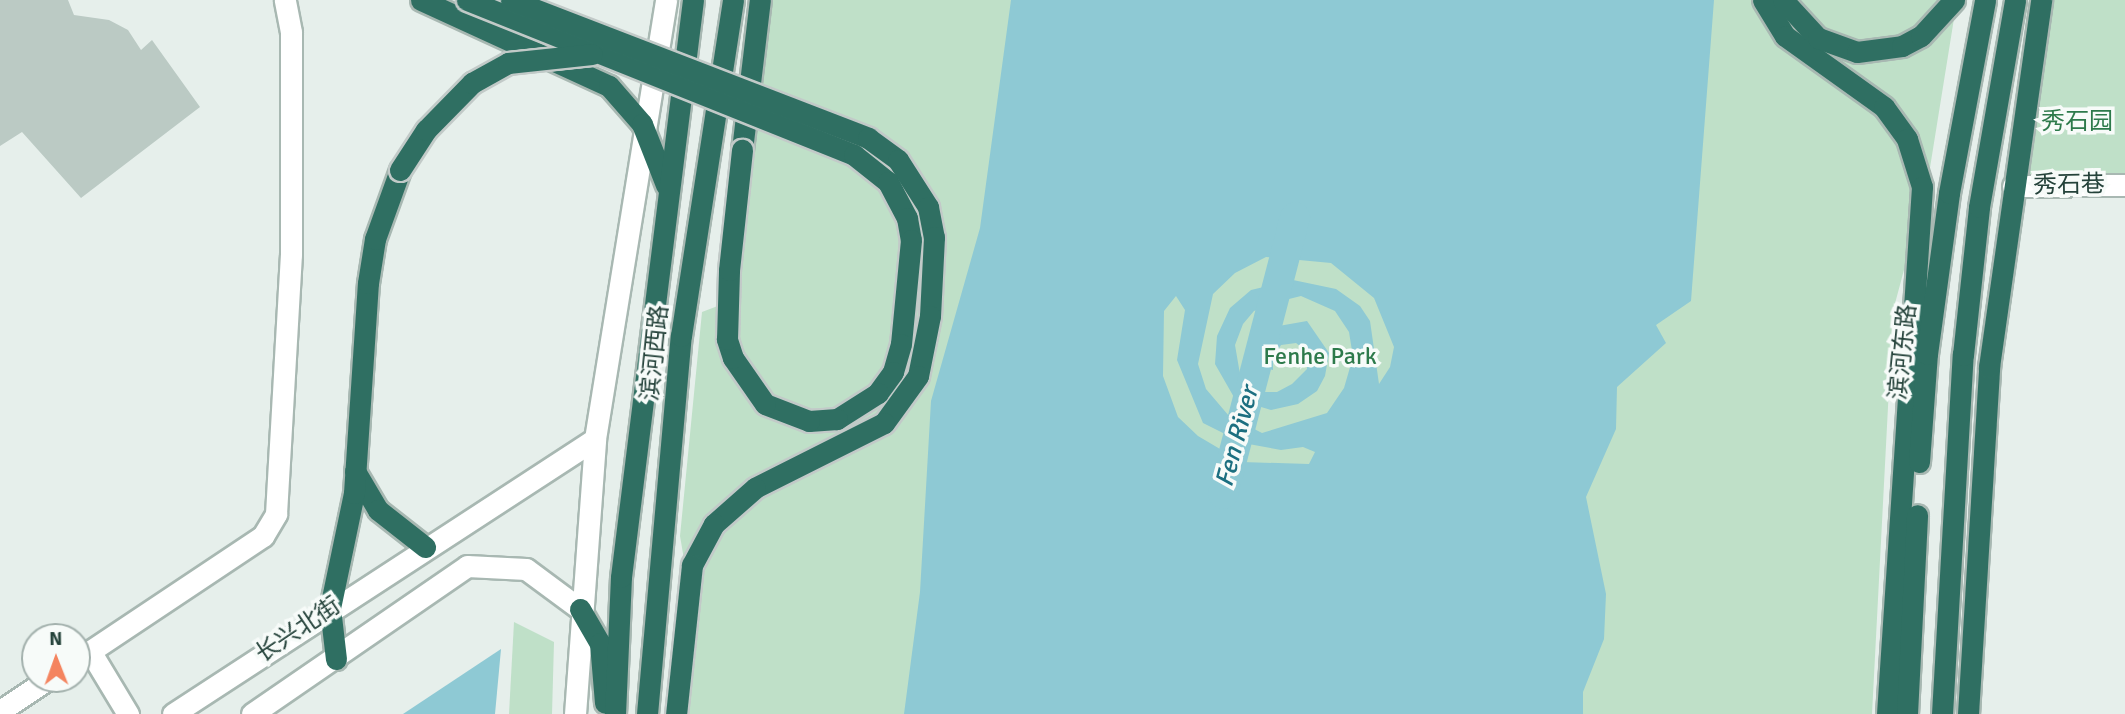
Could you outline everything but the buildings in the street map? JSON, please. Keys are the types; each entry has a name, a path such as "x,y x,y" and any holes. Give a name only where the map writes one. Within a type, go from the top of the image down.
{"highway":[{"path":"421,0 609,86 642,124 668,189"},
{"path":"467,0 606,54 855,155 871,164 899,198 911,240 901,344 893,372 878,393 837,419 809,421 765,404 733,358 727,339 729,270 742,150 760,0"},
{"path":"511,0 868,138 898,160 928,207 934,237 930,316 918,376 901,407 884,423 755,488 713,524 692,565 676,714"},
{"name":"滨河西路","path":"615,714 621,577 693,0"},
{"name":"滨河西路","path":"647,714 681,336 733,0"},
{"path":"1763,0 1785,36 1884,107 1916,156 1922,222 1911,348 1903,530 1887,714"},
{"path":"1783,0 1818,38 1857,52 1880,52 1921,36 1954,0"},
{"name":"滨河东路","path":"1907,714 1927,355 1949,193 1985,0"},
{"path":"1942,714 1961,401 1979,207 2015,0"},
{"path":"1968,714 1989,367 2041,0"},
{"path":"336,659 330,608 355,471 368,283 375,239 400,170 426,130 472,83 508,63 559,54 606,54"},
{"path":"1961,401 2004,254"},
{"path":"355,471 378,510 425,547"},
{"path":"580,609 600,643 606,714"}],"street":[{"path":"91,651 263,536 276,514 291,254 291,32 285,0"},
{"path":"575,714 580,609 595,439 642,124 666,0"},
{"name":"秀石巷","path":"2013,186 2125,185"},
{"name":"长兴北街","path":"173,714 330,608 595,439"},
{"name":"长兴北街","path":"252,714 336,659 467,566 495,564 526,569 580,609"},
{"path":"91,666 128,714"},
{"path":"0,711 27,693"}],"green space":[{"name":"Fenhe Park","path":"771,0 1957,0 1928,180 1893,311 1872,714 689,714 695,624 680,536 702,312 736,299"},
{"name":"秀石园","path":"2047,0 2125,0 2125,173 2022,175"},
{"path":"514,622 554,642 552,714 509,714"}],"water":[{"path":"1011,0 1714,0 1691,301 1656,325 1666,343 1617,387 1616,429 1586,497 1606,594 1604,639 1583,692 1583,714 904,714 920,592 931,401 980,228","holes":["1266,257 1331,263 1374,298 1394,347 1390,367 1379,384 1370,321 1360,306 1336,289 1293,280 1251,290 1230,308 1217,336 1215,364 1235,399 1271,410 1298,404 1317,391 1325,376 1329,353 1307,321 1273,327 1259,337 1261,367 1273,370 1273,358 1281,345 1296,343 1308,352 1307,369 1292,384 1277,392 1261,392 1241,380 1235,345 1243,324 1254,311 1281,301 1301,296 1335,311 1349,332 1353,357 1344,388 1327,413 1262,433 1229,416 1206,389 1198,364 1213,294 1235,273","1176,296 1185,310 1177,360 1203,423 1243,443 1281,450 1303,447 1315,452 1309,464 1242,462 1198,436 1178,417 1163,376 1164,311"]},
{"path":"501,649 495,714 403,714"}],"waterway":[{"name":"Fen River","path":"1223,494 1295,217"}]}
